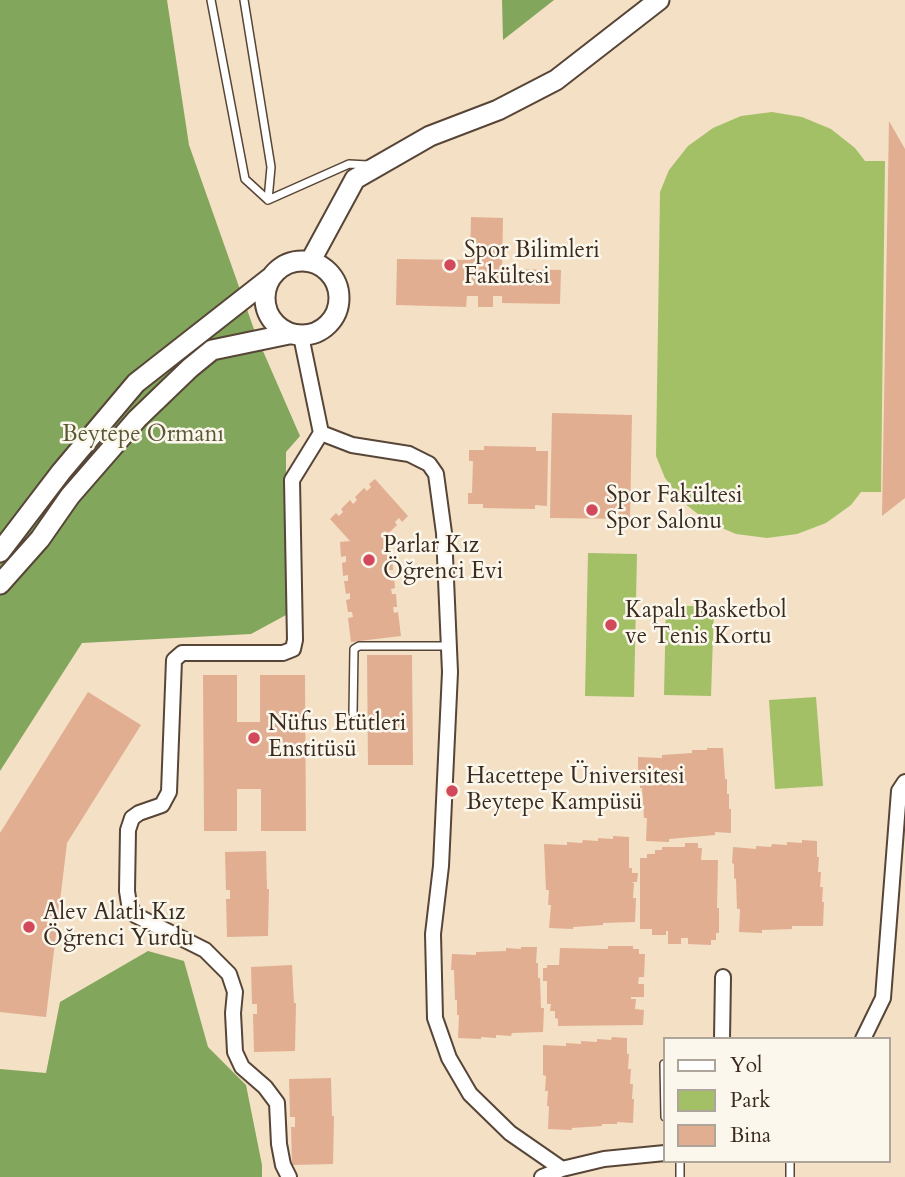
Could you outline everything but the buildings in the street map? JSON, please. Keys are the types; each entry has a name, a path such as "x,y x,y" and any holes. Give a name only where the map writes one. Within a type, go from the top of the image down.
{"main road":[{"path":"310,262 355,179 430,136 498,110 556,80 659,0"},
{"path":"0,552 61,472 136,383 285,265 297,261 310,262 331,274 337,285 338,309 333,320 324,329 313,334 212,350 137,419 0,584"},
{"path":"270,278 265,307 279,328 295,335"}],"street":[{"path":"289,1177 283,1165 279,1144 277,1103 265,1087 242,1068 235,1052 235,992 229,974 205,950 135,915 129,904 127,891 128,830 132,818 145,810 162,805 169,792 174,660 182,653 284,653 293,649 292,480 321,433 295,335"},
{"path":"321,433 352,445 409,454 429,464 436,474 444,533 450,672 441,866 433,934 435,1018 449,1058 470,1094 510,1133 562,1169"},
{"path":"864,1037 883,998 898,791 905,782"},
{"path":"722,1037 723,977"},
{"path":"542,1177 562,1169 604,1159 664,1153"}],"lane":[{"path":"211,0 246,179 268,200"},
{"path":"244,0 271,167 268,200"},
{"path":"268,200 349,164 378,166"},
{"path":"353,713 354,649 359,646 449,646"}],"green space":[{"name":"Beytepe Ormanı","path":"0,0 167,0 189,145 256,335 300,436 286,452 286,615 251,634 82,643 0,771"},
{"path":"502,0 554,0 503,40"},
{"path":"772,112 802,117 831,129 855,148 865,161 885,161 881,492 861,492 851,505 826,523 797,534 767,538 736,534 708,522 684,503 665,478 656,456 660,192 669,170 688,146 713,128 741,116"},
{"name":"Kapalı Basketbol ve Tenis Kortu","path":"588,553 637,554 634,697 585,696"},
{"path":"666,605 714,607 711,696 664,695"},
{"path":"816,697 823,786 775,789 769,700"},
{"path":"148,951 184,961 208,1047 246,1085 262,1177 0,1177 0,1069 46,1073 60,1002"}],"place":[{"name":"Spor Bilimleri Fakültesi","path":"450,265"},
{"name":"Spor Fakültesi Spor Salonu","path":"592,510"},
{"name":"Parlar Kız Öğrenci Evi","path":"369,560"},
{"name":"Kapalı Basketbol ve Tenis Kortu","path":"611,625"},
{"name":"Nüfus Etütleri Enstitüsü","path":"254,738"},
{"name":"Hacettepe Üniversitesi Beytepe Kampüsü","path":"452,791"},
{"name":"Alev Alatlı Kız Öğrenci Yurdu","path":"29,927"}]}
